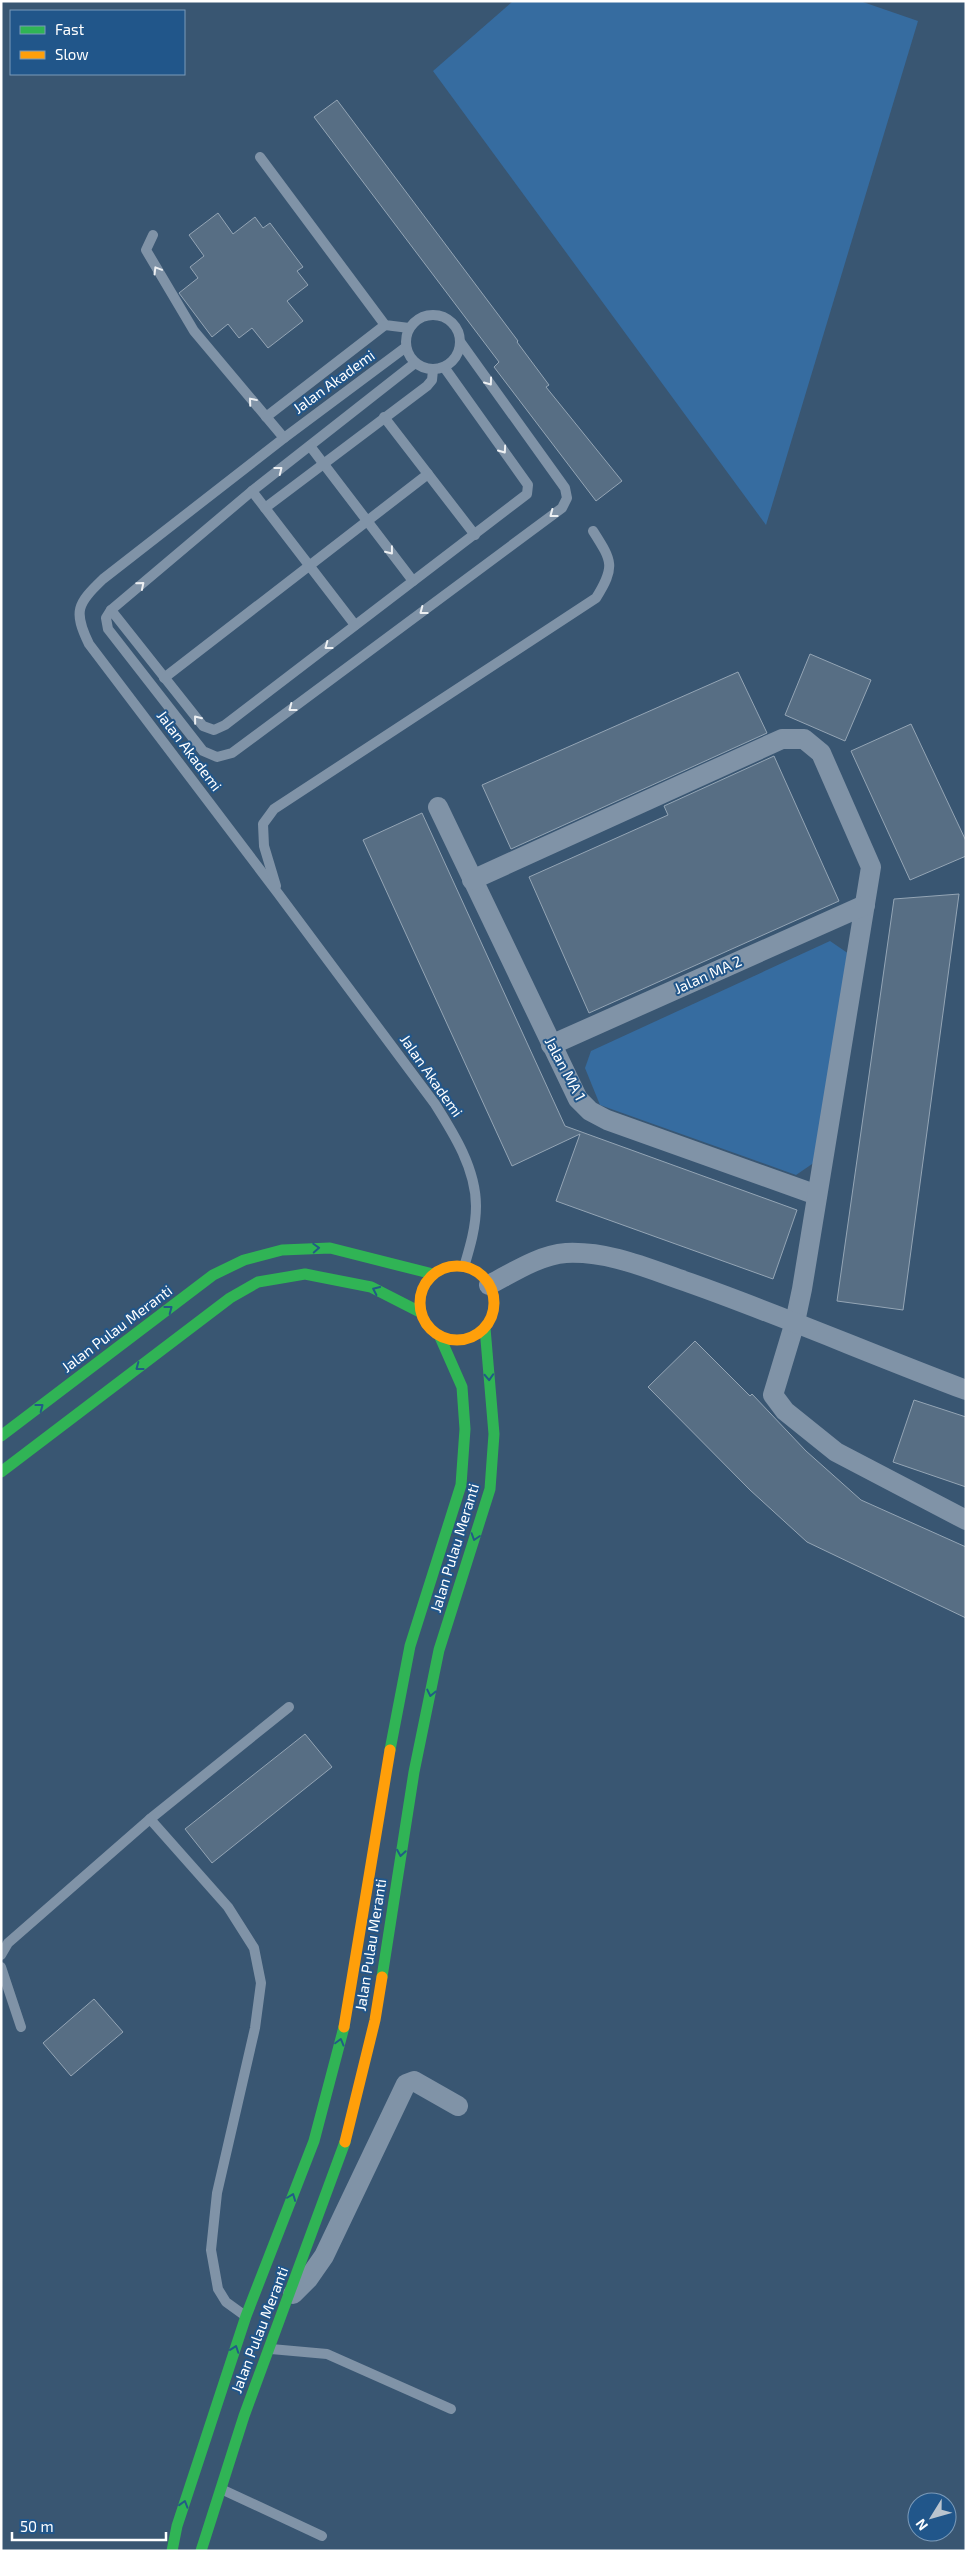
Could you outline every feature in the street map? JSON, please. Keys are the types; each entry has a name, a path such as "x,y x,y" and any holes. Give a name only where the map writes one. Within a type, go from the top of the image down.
{"main road":[{"name":"Jalan Pulau Meranti","path":"1,1436 213,1276 244,1260 282,1250 330,1248 433,1274"},
{"path":"454,1266 464,1267 483,1276 494,1296 494,1307 491,1318 478,1335 460,1341 440,1337 424,1322 420,1312 421,1291 433,1274 454,1266"},
{"path":"1,1472 230,1298 258,1282 305,1274 371,1287 420,1312"},
{"name":"Jalan Pulau Meranti","path":"201,2551 244,2416 341,2156 373,2029 414,1772 439,1650 490,1489 494,1434 485,1328"},
{"name":"Jalan Pulau Meranti","path":"172,2551 177,2526 246,2316 314,2141 349,2009 386,1770 410,1646 461,1485 465,1429 462,1387 440,1337"}],"street":[{"path":"472,880 782,739 804,739 821,753 871,867 795,1322 773,1395 778,1403 836,1452 966,1520"},
{"name":"Jalan MA 1","path":"438,807 578,1099 590,1111 607,1120 817,1195"},
{"name":"Jalan MA 2","path":"551,1045 865,905"},
{"path":"489,1285 532,1263 563,1253 588,1253 617,1257 795,1322 966,1390"},
{"path":"289,2297 308,2279 324,2256 406,2084 414,2081 458,2106"}],"lane":[{"path":"260,157 385,325"},
{"path":"154,235 146,250 194,331 284,438"},
{"path":"415,363 252,491 111,610 106,618 108,629 203,750 217,757 232,753 562,508 567,498 565,488 460,343 457,328 446,318 432,315 419,319 409,328 406,347 415,363 433,370 444,368 456,358 460,343"},
{"path":"266,417 385,325 409,328"},
{"name":"Jalan Akademi","path":"406,347 284,438 103,579 83,598 78,623 89,644 278,892 435,1104 456,1138 470,1171 476,1205 474,1233 464,1267"},
{"path":"111,610 203,726 214,730 225,725 527,494 528,485 444,368"},
{"path":"265,508 427,386 432,380 433,370"},
{"path":"384,417 474,534"},
{"path":"310,446 413,581"},
{"path":"164,678 428,474"},
{"path":"252,491 355,625"},
{"path":"278,892 264,846 262,824 274,809 596,598 608,579 610,558 593,531"},
{"path":"1,1955 8,1943 150,1819 289,1707"},
{"path":"150,1819 228,1907 254,1948 258,1965 261,1983 255,2028 217,2193 211,2250 218,2289 226,2302 246,2316"},
{"path":"1,1967 21,2027"},
{"path":"270,2349 327,2354 451,2409"},
{"path":"220,2488 322,2536"}],"shaded area":[{"path":"513,1 860,1 918,21 766,525 433,71"},
{"path":"830,941 849,954 815,1162 796,1175 600,1105 585,1068 591,1051"}],"building":[{"path":"337,100 518,341 549,385 546,387 622,481 596,501 494,367 499,362 314,117"},
{"path":"218,213 233,234 255,217 263,228 270,223 303,267 297,271 308,285 287,301 303,321 268,348 252,328 239,338 228,324 212,337 179,293 198,278 190,267 204,256 189,235"},
{"path":"810,654 871,680 845,741 785,715"},
{"path":"738,672 767,733 511,849 482,785"},
{"path":"911,724 966,841 966,856 910,880 851,751"},
{"path":"774,756 839,901 589,1013 529,877 668,815 664,806"},
{"path":"422,813 565,1126 797,1210 773,1279 556,1201 580,1134 512,1166 363,840"},
{"path":"959,894 903,1310 837,1301 894,899"},
{"path":"695,1341 750,1396 752,1394 806,1451 861,1500 966,1547 966,1618 807,1542 750,1490 648,1387"},
{"path":"914,1400 966,1417 966,1487 893,1462"},
{"path":"305,1734 332,1767 212,1863 185,1829"},
{"path":"94,1999 123,2032 71,2076 43,2043"}],"traffic: fast":[{"path":"1,1436 213,1275 244,1260 282,1250 330,1248 433,1274"},
{"path":"1,1472 230,1298 258,1282 305,1274 371,1287 420,1312"},
{"path":"382,1977 414,1772 439,1650 490,1489 494,1434 485,1328"},
{"path":"390,1750 410,1646 461,1485 465,1429 462,1387 440,1337"},
{"path":"172,2551 177,2526 246,2316 314,2141 344,2027"},
{"path":"201,2551 244,2416 345,2142"}],"traffic: slow":[{"path":"450,1266 464,1266 478,1272 488,1282 494,1296 494,1303 492,1317 478,1334 464,1340 450,1340 436,1334 426,1324 420,1310 420,1296 426,1282 436,1272 450,1266"},
{"path":"344,2027 390,1750"},
{"path":"345,2142 375,2020 382,1977"}]}
